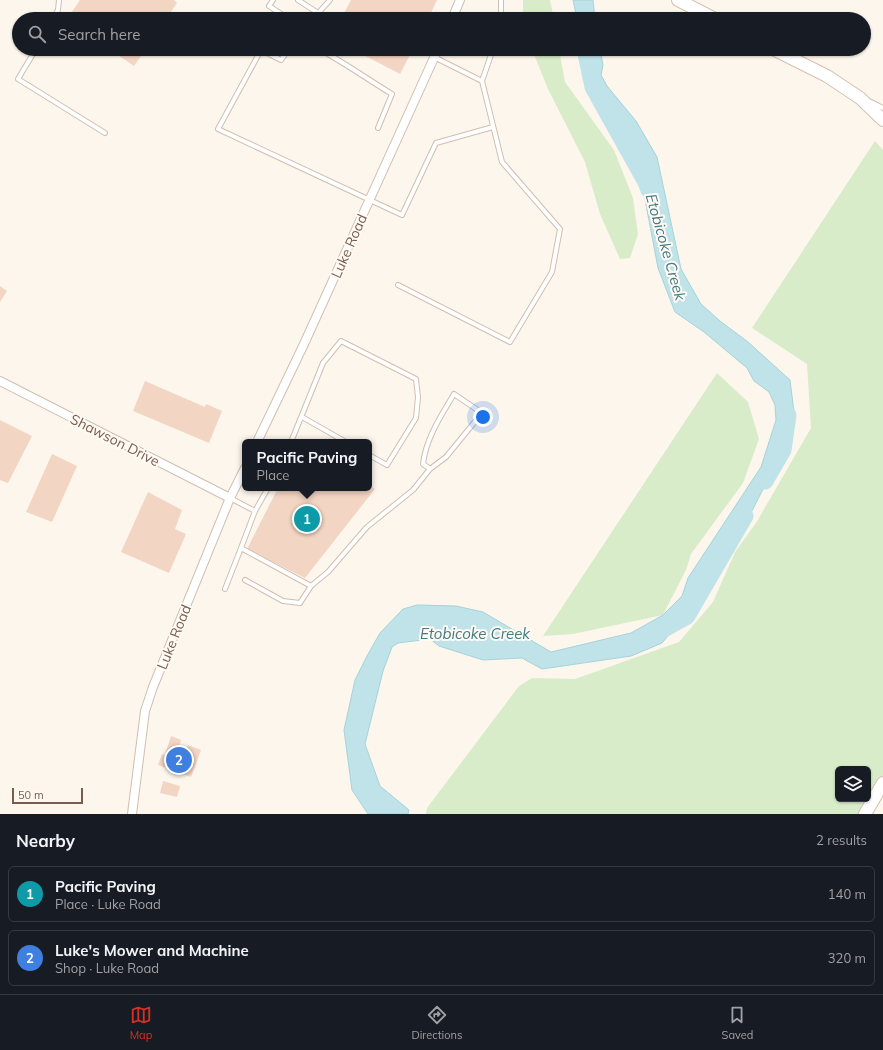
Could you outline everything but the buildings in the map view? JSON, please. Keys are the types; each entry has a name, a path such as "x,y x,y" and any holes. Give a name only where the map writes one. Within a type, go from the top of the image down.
{"street":[{"path":"455,12 460,0"},
{"path":"678,0 701,12"},
{"path":"787,56 827,76 860,98 883,120"},
{"name":"Luke Road","path":"258,439 370,200 434,57"},
{"name":"Shawson Drive","path":"0,381 230,498"},
{"name":"Luke Road","path":"132,814 145,711 153,687 230,498 242,474"},
{"path":"865,814 883,783"}],"lane":[{"path":"57,12 59,0"},
{"path":"273,0 269,6 278,12"},
{"path":"298,0 316,12"},
{"path":"319,12 330,0"},
{"path":"501,0 501,12"},
{"path":"32,56 18,79 105,133"},
{"path":"258,56 218,129 402,215 436,143 493,127"},
{"path":"273,56 281,60 284,56"},
{"path":"332,56 350,66 359,75 392,94 378,128"},
{"path":"398,285 510,342 552,272 560,229 502,162 482,81 490,56"},
{"path":"434,57 482,81"},
{"path":"860,98 883,108"},
{"path":"292,439 302,418 322,363 341,341 416,379 418,397 416,418 387,465 372,457"},
{"path":"245,580 283,601 300,603 311,586 328,572 367,527 413,490 430,469 446,457 482,413 454,394 432,432 425,450 423,464 430,469"},
{"path":"302,418 340,439"},
{"path":"225,589 255,511 266,491"},
{"path":"230,498 255,511"},
{"path":"241,548 311,586"}],"green space":[{"path":"523,0 550,0 553,12 523,12"},
{"path":"535,56 560,56 565,82 614,150 633,198 638,234 630,258 620,259 600,214 585,162 548,89"},
{"path":"875,141 883,150 883,784 867,814 426,814 427,808 519,686 532,678 575,679 679,642 713,602 735,552 756,523 811,428 807,364 752,328"},
{"path":"717,373 748,402 759,439 743,483 691,554 686,570 663,615 573,634 543,636"}],"water":[{"path":"573,0 593,0 594,12 576,12"},
{"name":"Etobicoke Creek","path":"584,56 601,56 603,65 601,75 607,86 636,121 657,157 681,269 701,304 720,321 748,342 790,380 794,412 774,467 752,511 715,561 694,606 662,643 631,656 542,669 522,658 483,660 439,646 430,639 398,643 392,647 383,671 365,744 380,786 409,810 408,814 368,814 352,790 344,730 355,680 380,633 403,609 417,605 456,606 483,612 551,652 631,633 663,615 682,596 688,578 761,467 776,420 775,405 769,392 754,381 747,368 704,332 675,312 658,268 639,168 629,156 614,117 598,101 591,87"}],"waterway":[{"name":"Etobicoke Creek","path":"586,56 593,87 649,190"},
{"name":"Etobicoke Creek","path":"765,481 783,450 788,415"},
{"name":"Etobicoke Creek","path":"662,630 687,616 745,516"}],"place":[{"name":"Pacific Paving","path":"307,519"},
{"name":"Luke's Mower and Machine","path":"179,760"}]}
